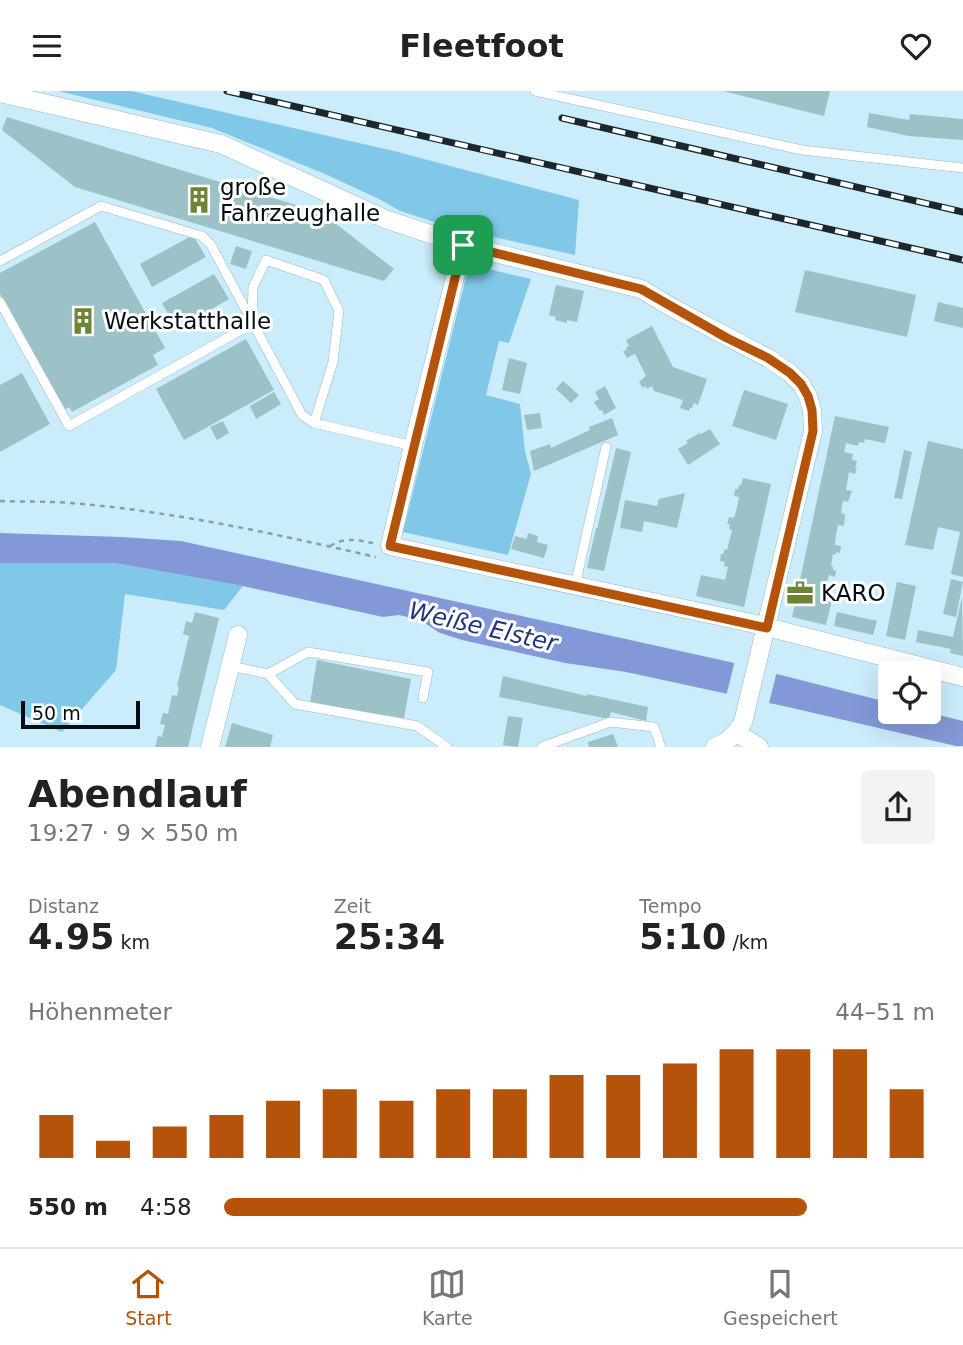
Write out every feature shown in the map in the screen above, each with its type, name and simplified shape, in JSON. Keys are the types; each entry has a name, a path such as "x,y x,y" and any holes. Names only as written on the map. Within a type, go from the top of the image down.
{"street":[{"path":"0,93 221,144 385,219 463,245 641,289 768,358 790,373 808,396 813,431 767,628 740,727 715,747"},
{"path":"463,245 390,546 767,628 963,677"},
{"path":"210,747 238,635"},
{"path":"740,727 759,747"}],"lane":[{"path":"535,91 802,150 963,168"},
{"path":"0,261 101,206 202,236 211,245 302,415 314,423 413,446"},
{"path":"253,324 253,287 266,260 324,280 340,311 332,362 314,423"},
{"path":"0,302 69,426 253,324"},
{"path":"575,586 606,447"},
{"path":"268,674 308,652 428,672 423,698"},
{"path":"230,666 268,674 295,704 417,726 447,747"},
{"path":"542,747 610,722 654,727 661,747"}],"path":[{"path":"0,501 69,503 198,519 281,535"},
{"path":"330,546 340,540 356,540 390,546"}],"shaded area":[{"path":"58,91 131,91 394,151 579,200 575,255 453,228 400,211 325,174 212,128"},
{"path":"475,266 531,279 509,343 499,341 486,395 520,404 525,451 531,474 508,555 403,532 467,273"},
{"path":"0,563 115,563 243,586 224,610 125,594 116,670 62,732 0,705"}],"water":[{"name":"Weiße Elster","path":"0,533 181,541 730,662 878,700 878,724 941,724 941,716 963,721 963,746 626,672 565,663 462,640 440,633 420,620 399,615 383,617 243,586 115,563 0,563"}],"pier":[{"path":"735,660 777,671 768,707 726,697"}],"building":[{"path":"723,91 830,91 824,116"},
{"path":"869,113 909,120 910,114 963,119 963,140 909,136 867,127"},
{"name":"große Fahrzeughalle","path":"7,117 322,213 394,269 384,281 75,187 2,130"},
{"name":"Werkstatthalle","path":"95,222 165,348 153,355 158,365 72,412 69,407 64,410 0,294 0,273"},
{"path":"193,235 206,257 152,287 140,264"},
{"path":"236,246 252,251 246,269 230,264"},
{"path":"805,270 916,295 907,337 795,312"},
{"path":"214,274 229,299 177,329 162,303"},
{"path":"556,285 584,291 577,322 555,320 556,317 549,315"},
{"path":"938,302 963,308 963,328 934,321"},
{"path":"652,326 673,367 707,379 698,405 694,403 689,411 680,408 683,400 654,391 652,386 643,388 639,382 646,376 635,354 627,358 623,351 629,346 626,340"},
{"path":"246,339 274,390 184,440 156,389"},
{"path":"509,358 527,363 520,394 502,390"},
{"path":"22,373 50,424 0,452 0,385"},
{"path":"563,381 579,395 571,403 556,389"},
{"path":"605,386 616,408 604,415 594,402 599,399 595,392"},
{"path":"744,390 788,404 776,440 732,426"},
{"path":"274,392 281,404 256,419 250,406"},
{"path":"540,413 542,428 527,430 524,415"},
{"path":"835,416 889,427 885,443 865,439 864,443 859,442 858,446 846,443 844,452 853,454 852,460 857,461 857,468 855,474 849,472 846,490 852,491 848,502 843,501 841,513 845,514 844,526 838,525 836,534 835,545 841,546 840,553 833,554 831,566 836,571 835,577 829,575 821,598 832,600 826,625 792,617"},
{"path":"612,418 618,435 534,471 530,451 550,444 551,448"},
{"path":"223,421 229,433 217,440 210,427"},
{"path":"710,429 720,444 688,465 678,449 688,443 686,441"},
{"path":"928,441 963,449 963,577 951,574 960,532 938,527 933,550 905,545"},
{"path":"616,448 631,452 604,571 587,568"},
{"path":"904,450 912,452 902,499 894,498"},
{"path":"743,478 771,484 744,607 696,596 701,575 725,580 728,567 724,566 725,562 720,561 721,554 727,550 732,530 729,529 730,524 727,524 729,517 734,518 739,497 734,496 735,489 741,485"},
{"path":"685,493 677,528 644,521 642,532 620,528 625,500 657,506 659,499"},
{"path":"528,533 538,536 537,542 548,545 544,558 511,549 515,536 527,539"},
{"path":"951,579 963,582 956,617 943,614"},
{"path":"897,582 916,586 905,640 886,636"},
{"path":"962,597 963,656 950,653 951,649 916,642 918,630 953,637"},
{"path":"195,612 219,618 188,747 155,747 158,736 162,737 165,725 160,724 163,713 168,714 172,695 177,696 189,636 183,634 186,621 192,623"},
{"path":"837,612 877,621 873,635 834,626"},
{"path":"317,660 411,679 404,718 310,703"},
{"path":"503,676 648,707 646,721 611,712 609,719 499,697"},
{"path":"508,716 523,718 518,747 503,745"},
{"path":"232,723 273,735 270,747 225,747"},
{"path":"613,734 618,747 589,747 588,742"}],"railway":[{"path":"227,91 963,260"},
{"path":"562,118 963,212"}],"place":[{"name":"große Fahrzeughalle","path":"199,200"},
{"name":"Werkstatthalle","path":"83,321"},
{"name":"KARO","path":"800,593"}],"route":[{"path":"463,245 641,289 768,358 801,384 812,410 813,431 767,628 390,546 463,245"}]}
